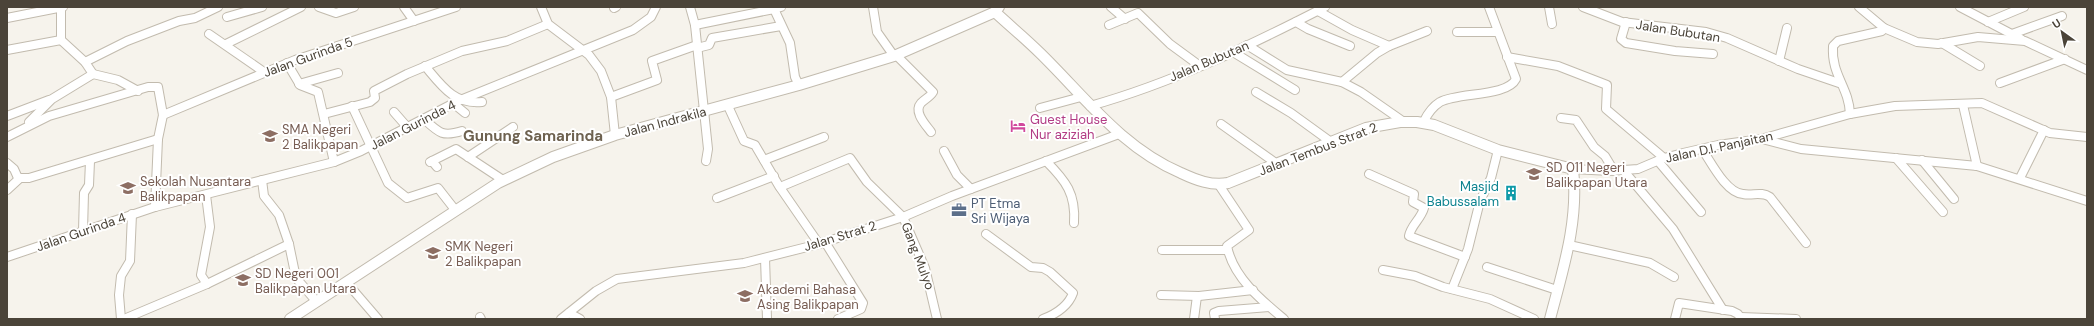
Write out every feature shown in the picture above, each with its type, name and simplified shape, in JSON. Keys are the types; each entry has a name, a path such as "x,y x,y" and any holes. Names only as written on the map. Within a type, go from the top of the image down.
{"street":[{"path":"7,18 44,9 62,7 61,40 85,62 93,74 118,80 138,91"},
{"path":"85,62 128,41 179,21 195,18 218,7"},
{"path":"227,18 262,7"},
{"path":"226,44 300,7"},
{"path":"319,7 336,12 354,7"},
{"path":"404,7 414,21"},
{"name":"Jalan Gurinda 5","path":"164,115 287,63 456,7"},
{"path":"541,7 548,24 591,57 601,71 611,97 615,135"},
{"name":"Jalan Gurinda 4","path":"7,257 83,230 155,207 334,162 372,146 425,120 456,102 633,30 651,17 656,7"},
{"path":"690,7 695,25 708,149 706,160"},
{"path":"873,7 877,32 895,55 933,92 930,97 921,103 919,107 920,115 931,132"},
{"path":"1111,7 1125,19"},
{"path":"1306,7 1318,11 1352,30 1388,46"},
{"path":"1424,121 1428,113 1453,97 1470,93 1496,91 1514,83 1516,79 1489,7"},
{"path":"1549,7 1552,24"},
{"name":"Jalan Bubutan","path":"1583,7 1626,22 1654,28 1706,32 1727,38 1779,61 1839,84"},
{"path":"1859,7 1884,28 1916,42 1942,43 1965,38 2025,41"},
{"path":"1960,7 2025,41 2087,70"},
{"path":"1988,22 2024,7"},
{"path":"695,25 776,8 781,26 790,43 795,77 799,85"},
{"path":"997,10 1119,134 1158,163 1183,175 1219,185 1249,230 1226,246 1228,253 1253,290 1269,307 1284,319"},
{"name":"Jalan Indrakila","path":"290,319 348,283 503,180 553,157 615,135 728,106 895,55 997,10"},
{"name":"Jalan Bubutan","path":"1090,106 1118,98 1200,66 1233,52 1318,11"},
{"path":"1109,25 1138,14 1170,44 1200,66"},
{"path":"2012,34 2062,16"},
{"path":"1296,22 1308,29 1350,46"},
{"path":"1626,22 1621,39 1626,43 1675,51 1713,54"},
{"path":"324,114 370,102 375,98 374,91 425,66 462,51 507,41 548,24"},
{"path":"611,97 657,80 652,61 697,46 709,45 712,38 781,26"},
{"path":"1779,61 1787,28"},
{"path":"1850,114 1849,99 1839,84 1831,62 1834,43 1852,37 1882,31 1884,28"},
{"path":"1342,82 1376,52 1426,31"},
{"path":"1457,32 1498,32"},
{"path":"208,34 226,44 264,72"},
{"path":"7,50 61,40"},
{"path":"1942,43 1980,66"},
{"path":"1247,45 1287,70 1342,82 1361,92 1404,122"},
{"path":"1233,52 1295,90"},
{"path":"1507,57 1558,66 1607,85 1606,108 1608,112 1661,160 1701,212"},
{"path":"2000,83 2065,59"},
{"path":"287,63 299,84 318,92 334,162"},
{"path":"425,66 465,113"},
{"path":"299,84 338,73"},
{"path":"7,116 52,99 93,74"},
{"path":"7,137 49,116 152,86 158,87 164,115 158,139 155,207"},
{"path":"1256,92 1291,113 1330,142"},
{"path":"1040,108 1082,97"},
{"path":"21,130 52,99"},
{"path":"456,102 468,104 482,102"},
{"name":"Jalan D.I. Panjaitan","path":"1573,169 1624,171 1643,167 1661,160 1702,149 1761,139 1850,114 1895,106 1963,105 1971,102 1989,105 2056,134 2087,137"},
{"path":"1963,105 1977,166"},
{"path":"352,106 372,146 388,184 393,189 401,191 407,198 438,188 456,211"},
{"path":"728,106 744,141 756,145 780,187 822,243 863,303 861,310 838,319"},
{"path":"394,112 408,128"},
{"path":"1562,118 1576,120 1594,147 1605,156 1614,171"},
{"path":"425,120 441,135 447,136 462,131"},
{"name":"Jalan Tembus Strat 2","path":"1219,185 1228,184 1366,128 1404,122 1424,121 1498,150 1573,169"},
{"path":"1221,124 1277,164"},
{"path":"468,157 513,127"},
{"path":"2020,178 2044,130"},
{"name":"Jalan Strat 2","path":"562,319 596,291 617,279 765,258 822,243 903,217 971,189 1119,134"},
{"path":"764,160 824,137"},
{"path":"7,190 20,178 43,175 158,139"},
{"path":"1761,139 1801,149 1977,166 2020,178 2087,201"},
{"path":"437,167 431,161 454,149 503,180"},
{"path":"1702,149 1720,176 1736,193 1743,195 1765,193 1770,196 1806,243"},
{"path":"1452,289 1465,257 1480,202 1491,178 1498,150"},
{"path":"944,151 957,175 971,189"},
{"path":"780,187 850,158 868,182 903,217"},
{"path":"1896,158 1943,212"},
{"path":"1922,160 1954,199"},
{"path":"83,230 84,193 89,185 90,161"},
{"path":"1046,161 1063,178 1070,188 1075,205 1074,223"},
{"path":"8,165 20,178"},
{"path":"1550,319 1569,245 1574,218 1575,180 1573,169"},
{"path":"1624,171 1673,228 1723,310"},
{"path":"1369,174 1414,194 1413,202 1424,208 1424,212 1414,224 1409,236 1465,257"},
{"path":"717,198 774,176"},
{"path":"262,180 264,196 279,215 290,244 296,278 317,302"},
{"path":"206,195 210,227 201,275 207,284"},
{"path":"132,214 130,261 121,276 120,283 119,295 122,319 207,284 290,244"},
{"name":"Gang Mulyo","path":"903,217 925,268 932,292 937,319"},
{"path":"986,234 1031,268 1043,268 1050,272 1072,292 1073,295 1065,308 1045,319"},
{"path":"1569,245 1650,264 1674,277"},
{"path":"1162,250 1228,253"},
{"path":"765,258 767,319"},
{"path":"1487,267 1557,290"},
{"path":"1383,270 1415,276 1452,289 1490,299 1534,319"},
{"path":"348,283 378,319"},
{"path":"1161,295 1197,296 1253,290"},
{"path":"1194,319 1197,296"},
{"path":"1675,319 1679,303 1732,311 1741,318 1796,319"},
{"path":"1215,319 1214,313 1219,311 1269,307"},
{"path":"569,312 580,319"}],"place":[{"name":"Guest House Nur aziziah","path":"1018,126"},
{"name":"SMA Negeri 2 Balikpapan","path":"270,136"},
{"name":"SD 011 Negeri Balikpapan Utara","path":"1534,174"},
{"name":"Sekolah Nusantara Balikpapan","path":"128,188"},
{"name":"Masjid Babussalam","path":"1511,193"},
{"name":"PT Etma Sri Wijaya","path":"959,210"},
{"name":"SMK Negeri 2 Balikpapan","path":"433,253"},
{"name":"SD Negeri 001 Balikpapan Utara","path":"243,280"},
{"name":"Akademi Bahasa Asing Balikpapan","path":"745,296"}],"district":[{"name":"Gunung Samarinda","path":"533,136"}]}
